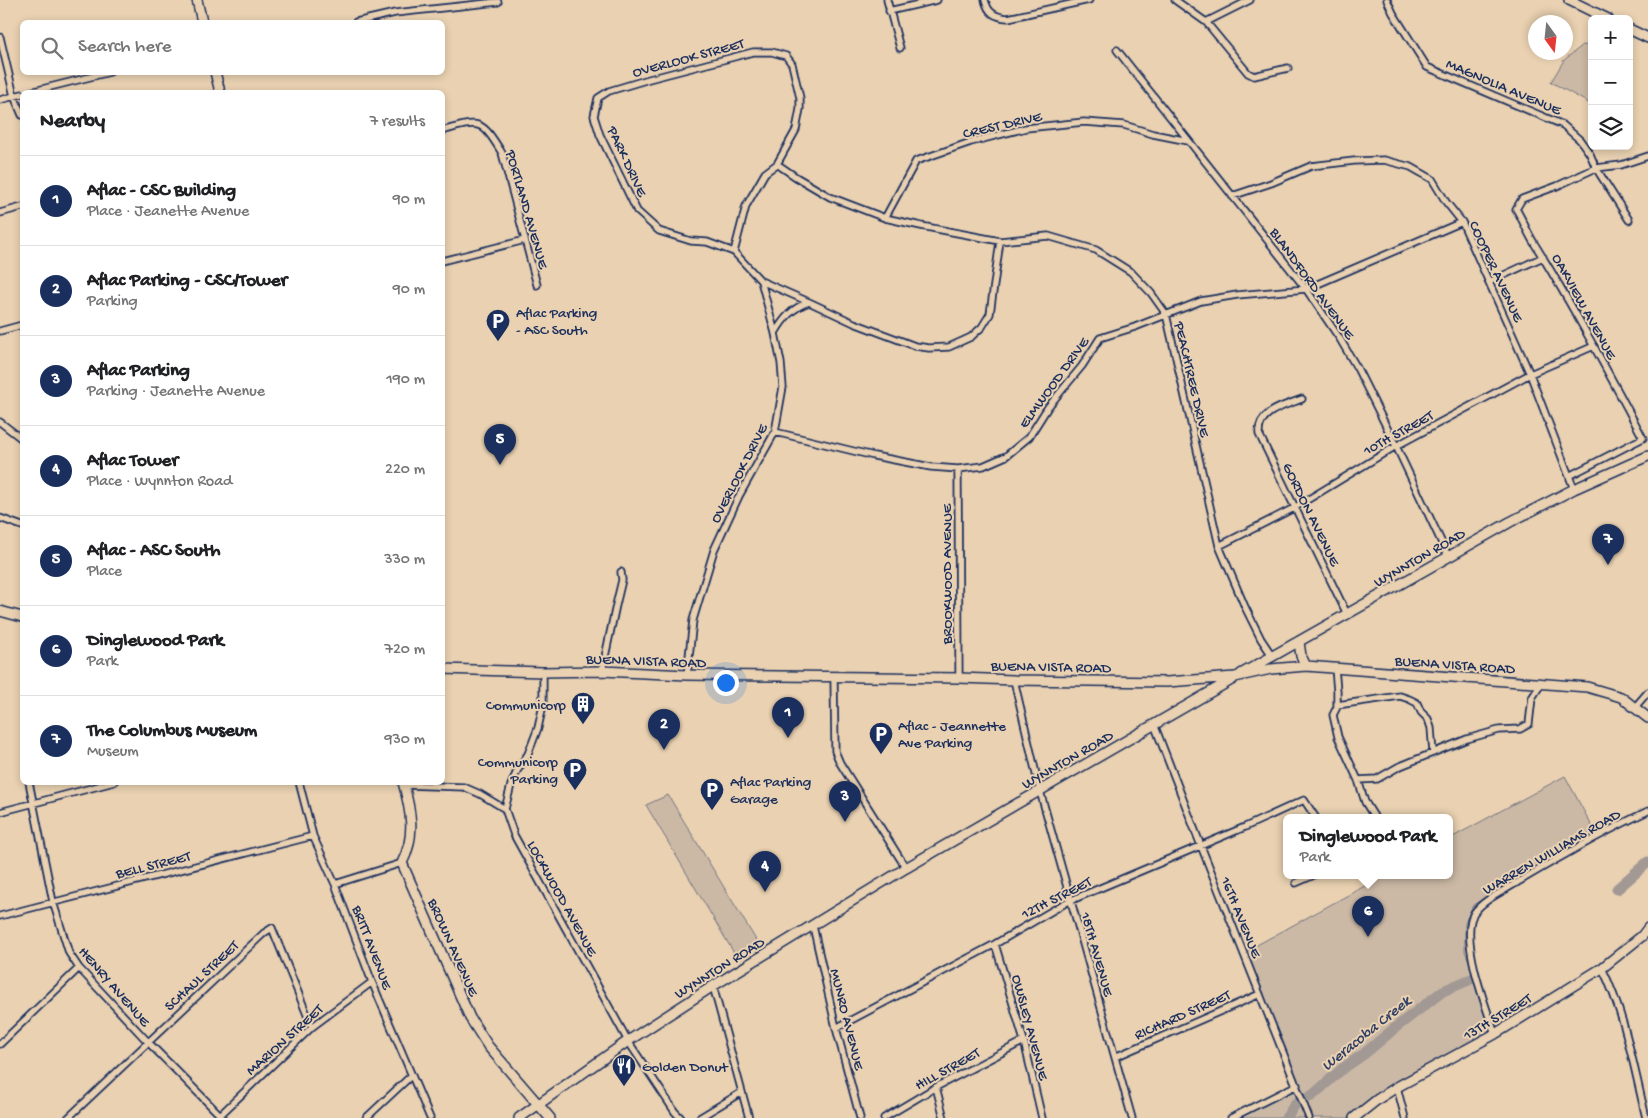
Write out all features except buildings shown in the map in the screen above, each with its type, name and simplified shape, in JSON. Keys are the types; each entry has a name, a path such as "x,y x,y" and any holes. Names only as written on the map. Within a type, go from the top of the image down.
{"main road":[{"path":"197,0 202,20"},
{"path":"1569,0 1600,15"},
{"path":"1633,31 1648,38"},
{"path":"217,75 220,90"},
{"name":"WYNNTON ROAD","path":"519,1118 628,1041 713,986 906,868 1448,556 1574,489 1648,456"},
{"path":"0,611 20,616"},
{"path":"1299,642 1301,656 1306,666"},
{"name":"BUENA VISTA ROAD","path":"445,669 543,672 602,671 834,678 959,678 1167,682 1235,677 1271,669 1306,666 1587,687 1621,698 1648,718"},
{"path":"402,863 408,850 410,831 410,807 403,785"},
{"name":"BROWN AVENUE","path":"402,863 470,1018 488,1046 550,1118"},
{"name":"13TH STREET","path":"1354,1118 1397,1087 1495,1034 1602,968 1642,936 1648,928"}],"street":[{"path":"887,0 900,48"},
{"path":"889,11 937,0"},
{"path":"985,0 990,13 998,18 1008,18 1089,0"},
{"path":"1175,0 1206,22 1248,73 1254,76 1288,68"},
{"path":"1206,22 1250,0"},
{"name":"MAGNOLIA AVENUE","path":"1387,0 1393,13 1427,67 1563,125 1580,140 1629,220"},
{"path":"365,20 395,13 498,2"},
{"path":"0,37 14,96 20,110"},
{"name":"BLANDFORD AVENUE","path":"1118,50 1306,289 1340,339 1357,368 1396,446 1448,556"},
{"name":"OVERLOOK STREET","path":"620,88 753,52 772,52 786,56 792,64 800,98 800,109 796,130 777,164"},
{"path":"38,90 98,75"},
{"name":"PARK DRIVE","path":"620,88 609,91 598,98 594,116 600,135 638,211 660,231 691,241 707,242 734,252 760,281 854,323 915,346 929,348 949,347 971,338 982,327 990,314 1000,241"},
{"path":"0,100 20,94"},
{"name":"CREST DRIVE","path":"885,218 916,161 971,142 1026,128 1084,122 1124,125 1153,134 1188,141"},
{"name":"PORTLAND AVENUE","path":"445,130 471,123 482,126 502,153 537,284"},
{"path":"1596,168 1621,165 1648,156"},
{"name":"COOPER AVENUE","path":"1232,196 1271,183 1311,166 1354,160 1384,160 1412,167 1432,179 1446,202 1462,222 1530,374 1574,489"},
{"path":"734,252 746,206 765,173 777,164"},
{"name":"PEACHTREE DRIVE","path":"777,164 830,197 885,218 1000,241 1048,236 1096,250 1131,272 1151,293 1166,314 1219,546 1245,607 1261,639 1273,657"},
{"name":"OAKVIEW AVENUE","path":"1569,476 1643,438 1577,315 1532,241 1516,209 1522,199 1557,186 1596,168"},
{"path":"0,213 20,208"},
{"name":"ELMWOOD DRIVE","path":"775,432 874,456 931,467 958,469 984,466 1006,456 1029,437 1048,407 1082,366 1100,338 1201,301 1237,295 1306,289 1462,222"},
{"path":"445,260 525,240"},
{"path":"1488,282 1543,257"},
{"name":"OVERLOOK DRIVE","path":"687,675 693,620 714,550 738,496 775,432 783,387 776,333 760,281"},
{"path":"776,333 782,320 792,310 809,302"},
{"path":"0,331 20,326"},
{"name":"10TH STREET","path":"1219,546 1294,508 1396,446 1530,374 1594,346"},
{"name":"GORDON AVENUE","path":"1302,399 1267,414 1260,424 1259,434 1347,614"},
{"path":"0,422 20,437"},
{"name":"BROOKWOOD AVENUE","path":"958,469 959,678"},
{"path":"0,518 20,525"},
{"path":"602,671 622,580 622,572"},
{"path":"1335,668 1337,705 1334,715 1338,737 1358,780 1365,802 1373,814"},
{"path":"423,785 464,787 505,809 511,785 528,754 538,728 543,705 543,672"},
{"path":"834,678 835,751 840,763 906,868"},
{"name":"18TH AVENUE","path":"1014,680 1040,791 1132,1118"},
{"path":"1358,780 1376,779 1398,767 1467,739 1499,730 1520,729 1529,724 1532,698 1541,684"},
{"path":"1635,707 1648,692"},
{"path":"1337,705 1400,696 1409,699 1417,704 1421,712 1428,719 1431,728 1433,753"},
{"name":"16TH AVENUE","path":"1154,724 1309,1118"},
{"name":"HENRY AVENUE","path":"29,785 53,902 69,953 79,968 220,1117"},
{"path":"0,812 103,785"},
{"name":"BRITT AVENUE","path":"300,785 312,836 335,884 372,982 430,1118"},
{"name":"12TH STREET","path":"836,1028 1070,902 1304,800 1313,814"},
{"name":"LOCKWOOD AVENUE","path":"505,809 514,835 628,1041 675,1112 682,1118"},
{"name":"WARREN WILLIAMS ROAD","path":"1495,1034 1479,984 1471,950 1470,928 1475,912 1489,900 1560,857 1611,828 1648,811"},
{"name":"BELL STREET","path":"0,916 312,836"},
{"path":"335,884 402,863"},
{"path":"1296,883 1305,879"},
{"name":"MUNRO AVENUE","path":"813,926 836,1028 860,1118"},
{"name":"SCHAUL STREET","path":"68,1118 272,928 312,1027"},
{"name":"OWSLEY AVENUE","path":"995,944 1024,1040 1042,1118"},
{"path":"0,1044 79,968"},
{"path":"1602,968 1613,990 1646,1118"},
{"name":"MARION STREET","path":"220,1117 312,1027 372,982"},
{"path":"713,986 749,1118"},
{"name":"RICHARD STREET","path":"1116,1057 1260,994"},
{"name":"HILL STREET","path":"884,1118 936,1087 1024,1040"},
{"path":"366,1118 412,1075"},
{"path":"1231,1118 1296,1085"},
{"path":"936,1087 944,1118"},
{"path":"1397,1087 1405,1118"},
{"path":"699,1118 742,1092"}],"shaded area":[{"path":"1583,45 1588,46 1588,103 1551,82 1564,60 1573,60 1573,53"},
{"path":"1565,776 1594,830 1473,905 1465,923 1465,951 1485,1001 1489,1033 1400,1079 1350,1118 1312,1118 1246,951 1378,879 1453,879 1453,837"},
{"path":"668,795 759,945 734,953 646,805"},
{"path":"1295,1090 1306,1118 1239,1118"}],"waterway":[{"name":"Weracoba Creek","path":"1617,889 1648,862"},
{"name":"Weracoba Creek","path":"1286,1118 1296,1103 1313,1095 1342,1069 1364,1054 1443,991 1471,979"}],"place":[{"name":"Aflac Parking - ASC South","path":"498,342"},
{"name":"Aflac - ASC South","path":"500,465"},
{"name":"The Columbus Museum","path":"1608,565"},
{"name":"Communicorp","path":"583,725"},
{"name":"Aflac - CSC Building","path":"788,738"},
{"name":"Aflac Parking - CSC/Tower","path":"664,750"},
{"name":"Aflac - Jeannette Ave Parking","path":"881,755"},
{"name":"Communicorp Parking","path":"575,791"},
{"name":"Aflac Parking Garage","path":"712,811"},
{"name":"Aflac Parking","path":"845,822"},
{"name":"Aflac Tower","path":"765,892"},
{"name":"Dinglewood Park","path":"1368,937"},
{"name":"Golden Donut","path":"624,1087"}]}
